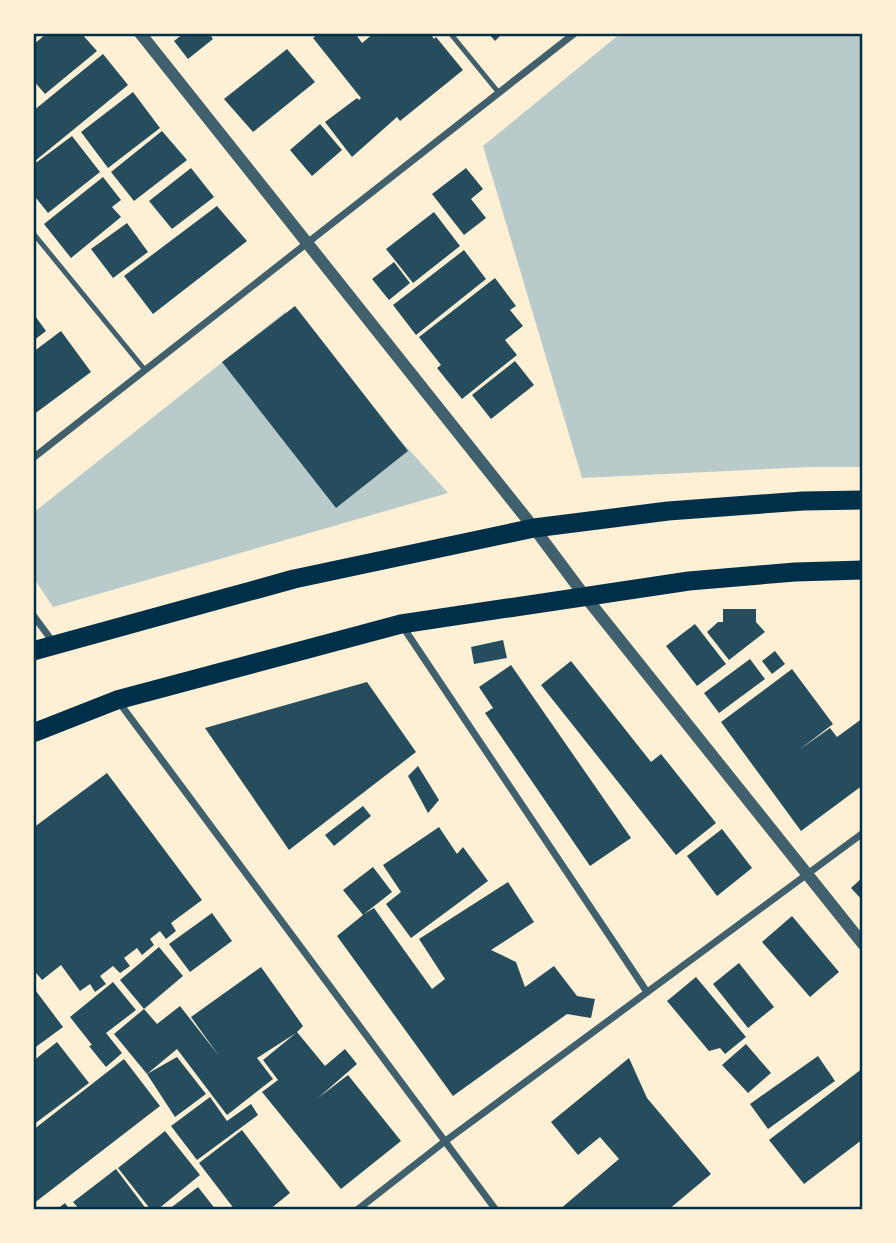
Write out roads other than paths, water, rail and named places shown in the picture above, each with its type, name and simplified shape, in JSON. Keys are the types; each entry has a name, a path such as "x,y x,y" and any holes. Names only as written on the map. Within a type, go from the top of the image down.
{"highway":[{"path":"33,652 294,579 534,528 668,511 803,501 863,500"},
{"path":"33,733 117,701 401,624 583,595 702,580 795,572 863,570"}],"street":[{"path":"140,33 534,528 583,595 863,944"},
{"path":"33,458 575,33"},
{"path":"33,615 56,646"},
{"path":"401,624 647,992"},
{"path":"117,701 496,1210"},
{"path":"357,1210 444,1142 863,832"}],"lane":[{"path":"450,33 499,93"},
{"path":"33,233 145,370"}]}
